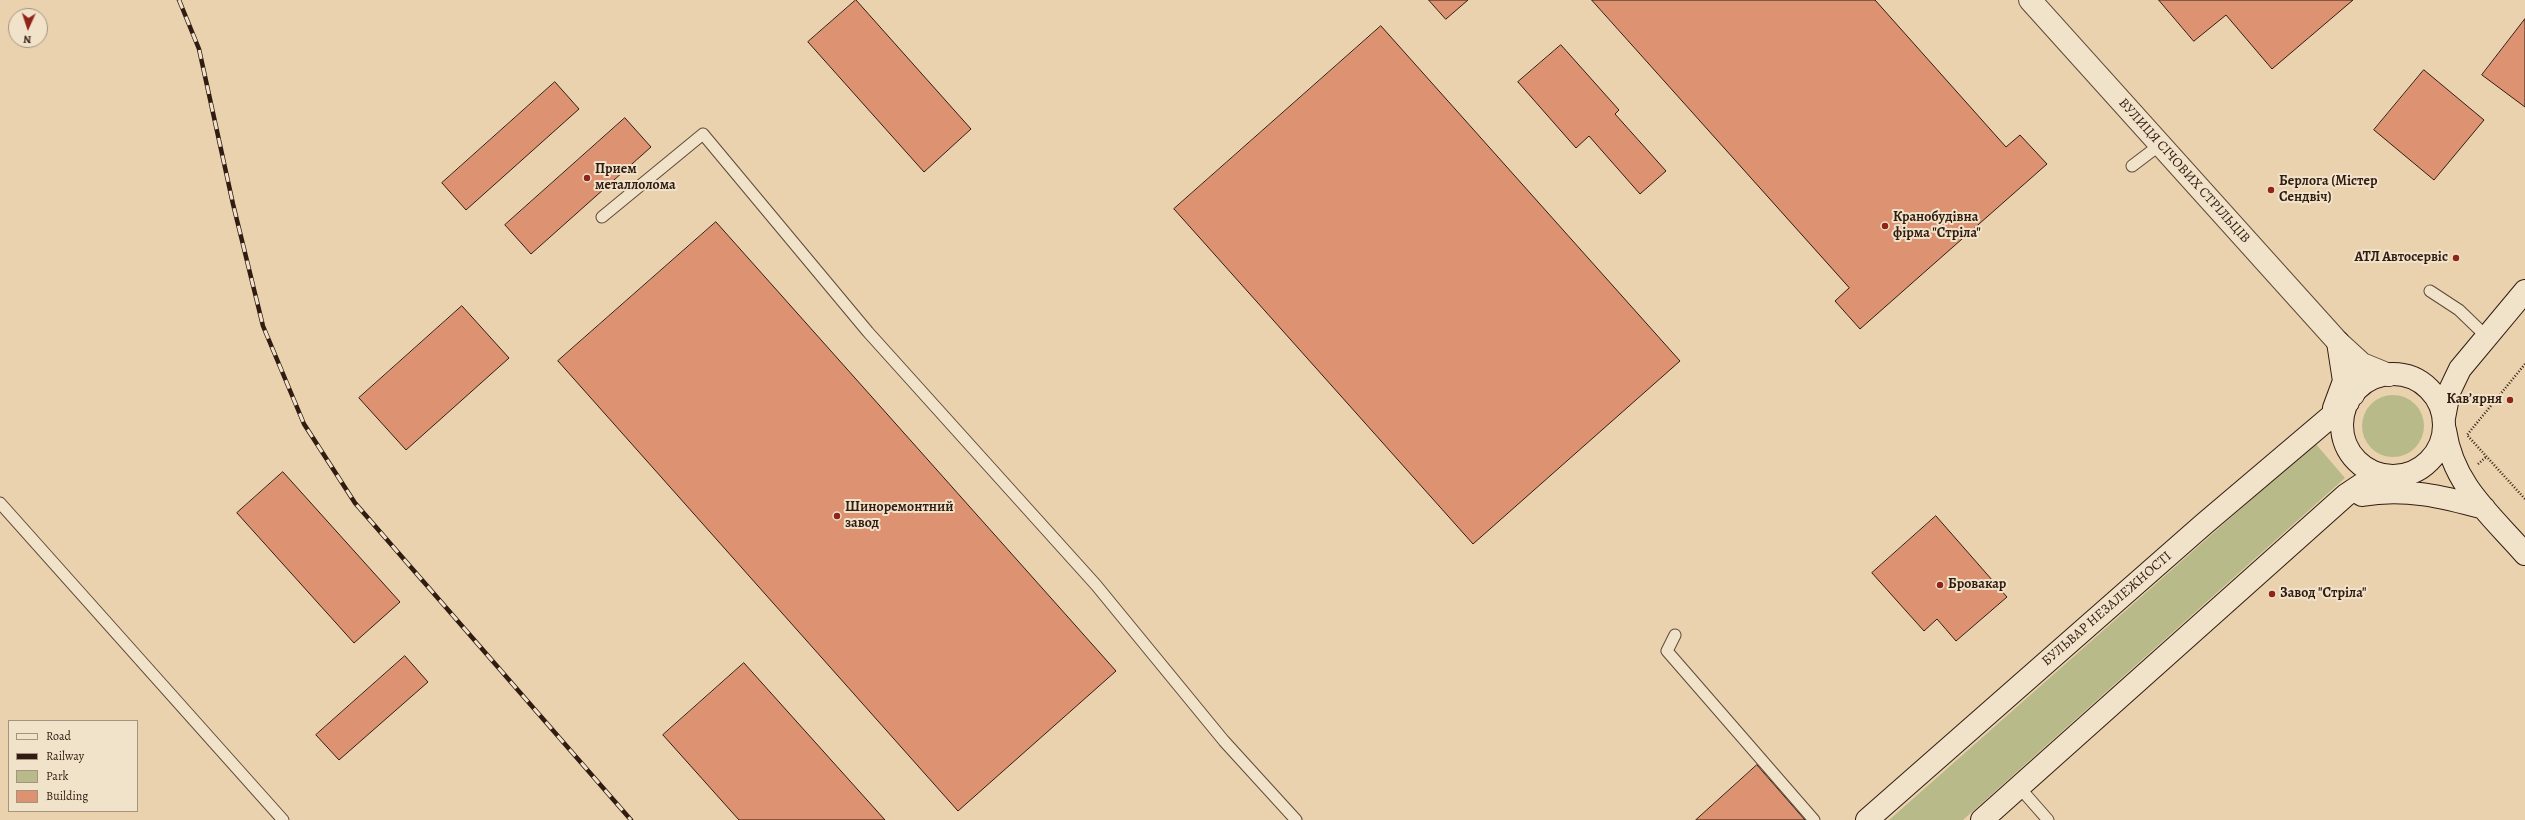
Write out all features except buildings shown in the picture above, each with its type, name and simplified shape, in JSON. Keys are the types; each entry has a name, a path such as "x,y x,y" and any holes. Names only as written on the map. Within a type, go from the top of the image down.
{"street":[{"name":"ВУЛИЦЯ СІЧОВИХ СТРІЛЬЦІВ","path":"2030,0 2338,342 2362,364 2398,376"},
{"path":"1982,820 2339,501 2367,481 2414,472 2431,460 2442,442 2449,392 2465,361 2525,291"},
{"name":"ВУЛИЦЯ СІЧОВИХ СТРІЛЬЦІВ","path":"2338,342 2352,366 2354,380 2351,398"},
{"path":"2326,419 2339,399 2344,381 2338,342"},
{"path":"2465,361 2438,375 2398,376 2369,381 2351,398 2342,426 2349,450 2366,468 2394,476 2433,481 2484,508"},
{"path":"2398,376 2422,383 2431,391 2438,402 2444,422 2448,450 2455,470 2484,508 2525,554"},
{"name":"БУЛЬВАР НЕЗАЛЕЖНОСТІ","path":"1867,820 2204,524 2351,398"},
{"path":"2339,501 2373,493 2401,492 2433,495 2484,508"}],"lane":[{"path":"602,217 703,134 868,332 1096,585 1224,741 1296,820"},
{"path":"2132,166 2161,144"},
{"path":"2430,291 2459,310 2487,337"},
{"path":"0,503 283,820"},
{"path":"1675,635 1667,651 1814,820"},
{"path":"2019,787 2048,820"}],"path":[{"path":"2525,364 2467,435 2525,499"}],"green space":[{"path":"2387,395 2399,395 2415,404 2422,414 2424,426 2422,438 2415,448 2399,457 2387,457 2376,452 2367,443 2362,432 2362,420 2367,409 2376,400"},
{"path":"2315,443 2345,478 1963,820 1889,820"}],"railway":[{"path":"179,0 199,49 233,204 263,326 304,424 355,503 631,820"}],"place":[{"name":"Прием металлолома","path":"587,178"},
{"name":"Берлога (Містер Сендвіч)","path":"2271,190"},
{"name":"Кранобудівна фірма \"Стріла\"","path":"1885,226"},
{"name":"АТЛ Автосервіс","path":"2456,258"},
{"name":"Кав’ярня","path":"2510,400"},
{"name":"Шиноремонтний завод","path":"837,516"},
{"name":"Бровакар","path":"1940,585"},
{"name":"Завод \"Стріла\"","path":"2272,594"}]}
